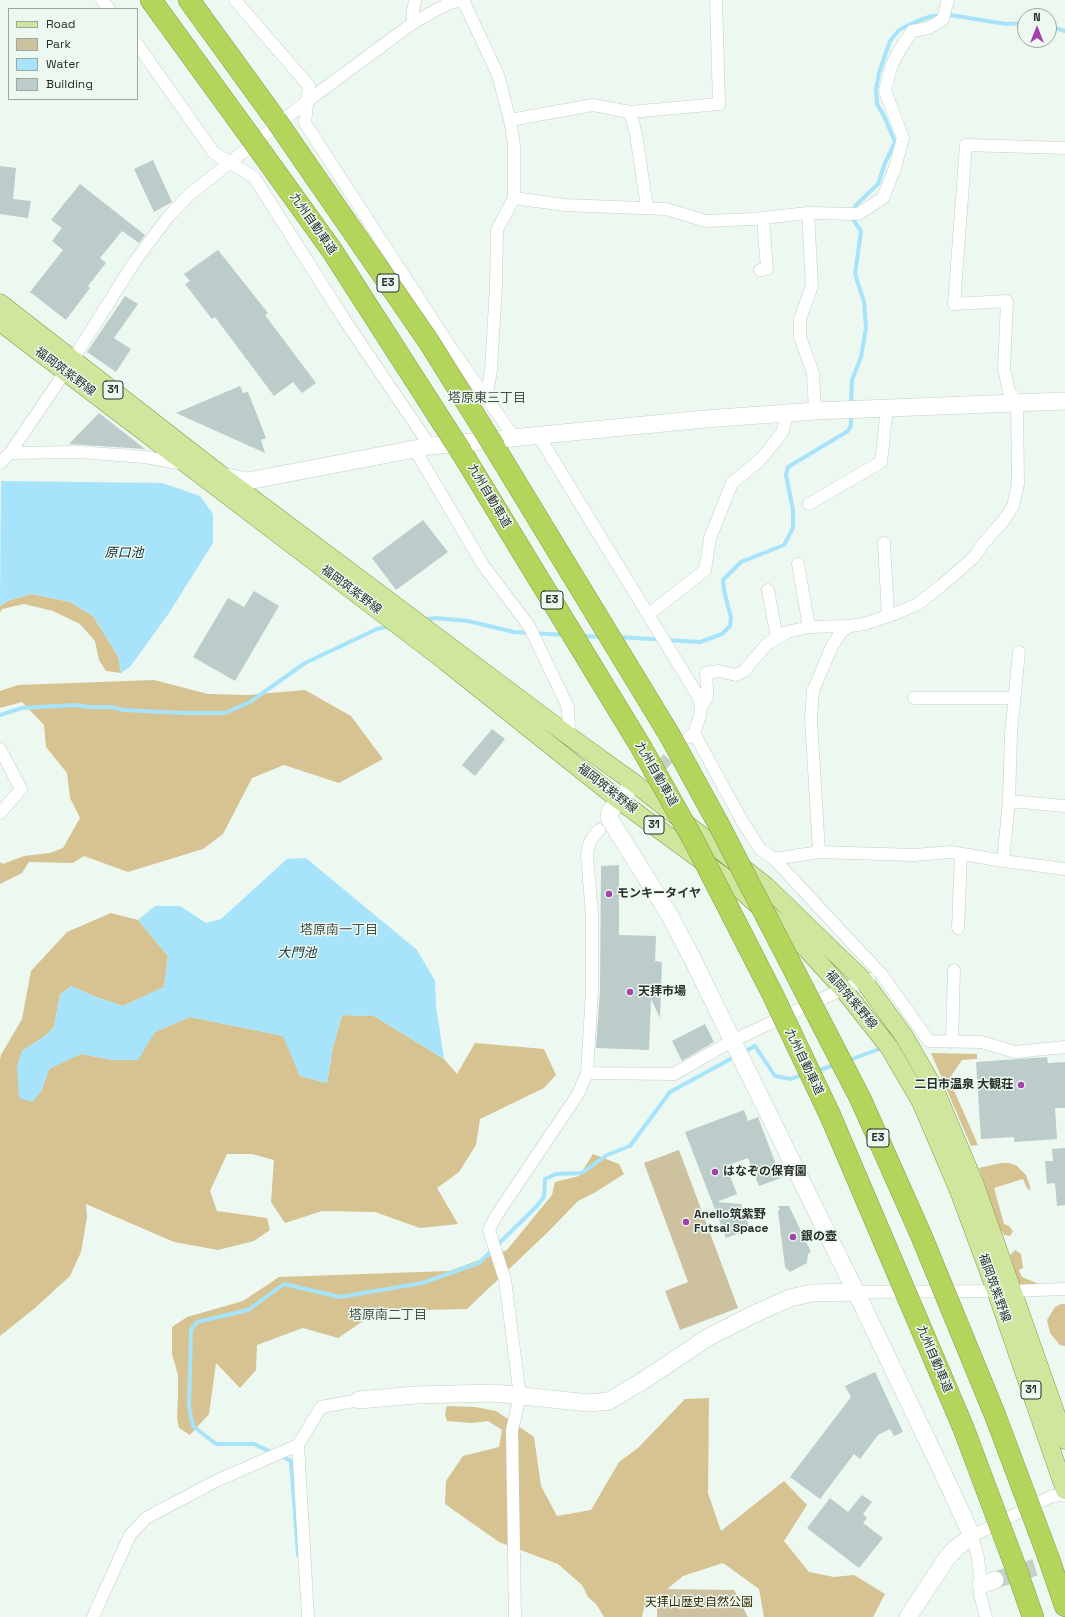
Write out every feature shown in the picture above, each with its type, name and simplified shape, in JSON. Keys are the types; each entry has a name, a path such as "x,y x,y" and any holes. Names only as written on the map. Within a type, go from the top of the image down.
{"highway":[{"name":"九州自動車道","path":"151,0 331,249 462,453 641,747 694,841 772,993 830,1115 962,1427 1033,1617"},
{"name":"E3","path":"189,0 276,120 429,342 495,448 684,735 719,825 861,1100 939,1278 995,1415 1049,1558 1065,1606"}],"main road":[{"name":"福岡筑紫野線","path":"0,303 69,365 184,464 445,661 619,800 735,885 801,943 843,989 890,1047 921,1102 1004,1291 1065,1440"},
{"name":"福岡筑紫野線","path":"0,322 69,365 225,478 634,784 766,886 864,981 904,1036 935,1090 975,1185 1004,1291 1065,1490"}],"street":[{"path":"102,0 108,8"},
{"path":"234,0 308,86 305,123 451,348 514,437"},
{"path":"413,23 412,11 415,0"},
{"path":"0,463 10,453 69,365 135,261 168,217 189,195 306,102 413,23 446,4 463,0 498,75 510,120 514,145 514,198 497,230 496,286 491,371 486,398"},
{"path":"510,120 593,105 630,112 719,104 716,0"},
{"path":"514,198 565,205 666,209 706,221 763,218 808,213 858,214 883,198 895,168 903,138 885,92 891,67 912,31 929,28 943,19 948,0"},
{"path":"138,45 214,153 254,177 344,318 422,447 483,565 529,626 568,707 568,736"},
{"path":"630,112 636,134 647,208"},
{"path":"701,707 707,697 708,687 706,673 719,671 736,675 744,671 767,644 787,632 809,627 850,626 864,624 918,604 973,558 1014,506 1018,484 1017,402 1009,392 1004,368 1007,301 954,304 966,145 1065,148"},
{"path":"808,213 812,286 800,319 800,337 814,373 815,411"},
{"path":"760,270 768,269 763,218"},
{"path":"10,453 79,452 145,457 184,464 225,478 248,481 422,447 514,437 704,419 815,411 1065,401"},
{"path":"809,504 881,462 887,408"},
{"path":"648,615 706,570 710,538 732,483 760,460 782,433 788,413"},
{"path":"538,435 698,696 701,707 700,716 684,735 760,849 774,859 882,975 929,1041 981,1042 1015,1052 1065,1047"},
{"path":"884,543 888,616"},
{"path":"798,564 809,627"},
{"path":"768,590 777,638"},
{"path":"819,852 811,718 813,691 832,646 842,631 850,626"},
{"path":"1003,861 1009,801 1010,734 1019,652"},
{"path":"914,698 1014,698"},
{"path":"0,749 22,789 0,813"},
{"path":"634,784 610,811 609,818 670,916 856,1292 942,1471 972,1536 978,1558 988,1582 980,1595 986,1617"},
{"path":"1009,801 1065,806"},
{"path":"515,1617 512,1430 520,1396 504,1280 488,1230 578,1094 587,1073 592,991 592,914 587,856 591,840 599,830"},
{"path":"774,859 819,852 914,855 951,852 1003,861 1065,869"},
{"path":"958,928 961,854"},
{"path":"952,1042 954,970"},
{"path":"587,1073 674,1074 732,1041 843,989 882,975"},
{"path":"308,1617 298,1445 321,1407 359,1400 447,1394 494,1393 589,1403 609,1401 638,1384 707,1338 790,1298 812,1293 1065,1289"},
{"path":"93,1617 130,1535 146,1518 216,1481 298,1445"},
{"path":"908,1617 947,1558 956,1548 972,1536 1052,1496 1065,1495"}],"green space":[{"name":"Anello筑紫野 Futsal Space","path":"679,1150 738,1308 680,1330 665,1291 688,1282 644,1163"},
{"name":"天拝山歴史自然公園","path":"657,1589 734,1590 748,1617 657,1617"}],"shaded area":[{"path":"32,594 70,602 93,616 118,656 121,673 106,671 99,660 95,641 80,624 53,611 24,604 2,609 0,613 0,606 10,600"},
{"path":"154,680 208,694 248,695 305,690 351,716 383,759 339,783 284,765 252,778 223,834 203,849 128,872 84,856 73,863 29,862 22,873 0,884 0,862 3,864 24,856 50,853 63,848 80,818 70,798 67,773 46,747 44,725 22,702 0,708 0,691 18,685"},
{"path":"111,913 138,920 168,956 164,987 123,1006 96,997 71,986 60,995 54,1027 45,1036 22,1051 41,1092 49,1069 64,1060 81,1054 113,1060 147,1043 155,1032 190,1017 284,1036 300,1076 327,1083 333,1047 342,1015 374,1016 444,1059 457,1074 475,1043 544,1049 556,1075 544,1088 480,1119 476,1145 459,1172 437,1188 458,1224 420,1228 375,1212 322,1211 285,1223 271,1202 274,1160 252,1154 227,1154 210,1191 217,1211 267,1218 270,1230 254,1241 218,1250 174,1242 86,1204 87,1217 81,1252 70,1276 35,1308 0,1336 1,1055 22,1019 31,971 67,932"},
{"path":"931,1053 977,1054 977,1059 962,1060 949,1079 978,1145 971,1146"},
{"path":"593,1154 619,1164 624,1174 578,1201 549,1231 467,1309 378,1311 338,1338 303,1328 257,1345 256,1370 240,1388 216,1363 209,1414 190,1435 179,1428 177,1418 178,1375 172,1354 172,1327 187,1317 243,1301 279,1277 449,1271 507,1250 552,1195 555,1182 579,1176"},
{"path":"1001,1163 1009,1163 1017,1166 1026,1175 1030,1187 1030,1191 1023,1179 994,1188 1004,1224 1009,1226 1013,1231 1010,1236 1004,1235 1000,1229 979,1168"},
{"path":"1015,1250 1021,1254 1023,1268 1019,1270 1022,1277 1039,1284 1019,1285 1010,1255"},
{"path":"1065,1304 1065,1346 1060,1345 1050,1333 1047,1320 1055,1307"},
{"path":"709,1398 708,1493 721,1531 784,1481 807,1505 784,1541 809,1572 834,1577 854,1575 885,1594 873,1617 764,1617 759,1589 723,1563 683,1576 644,1608 642,1617 604,1617 596,1604 588,1597 582,1585 558,1564 499,1542 445,1504 446,1481 463,1456 499,1447 502,1430 488,1421 472,1423 447,1421 445,1414 447,1406 475,1407 496,1411 534,1437 541,1486 557,1516 591,1510 619,1462 638,1448 685,1399"}],"water":[{"name":"原口池","path":"1,481 162,483 200,496 213,514 213,543 169,613 130,667 121,673 118,656 93,616 70,602 32,594 10,600 0,606"},
{"name":"大門池","path":"306,858 417,950 435,981 436,1006 444,1059 374,1016 342,1015 333,1047 327,1083 300,1076 283,1036 190,1017 155,1032 138,1060 113,1060 81,1054 49,1069 41,1092 32,1102 19,1098 17,1066 22,1051 45,1036 54,1027 60,995 71,986 96,997 123,1006 164,987 168,956 138,920 155,906 180,906 206,923 221,919 287,859"}],"building":[{"path":"153,160 172,202 154,212 134,169"},
{"path":"0,166 16,168 13,199 31,201 28,218 0,214"},
{"path":"80,184 145,235 139,243 122,231 100,258 106,263 88,286 90,288 66,320 30,292 63,250 52,241 62,228 51,220"},
{"path":"218,250 268,313 265,315 316,383 302,393 293,382 274,396 215,317 212,319 185,284 190,281 184,274"},
{"path":"125,296 138,304 114,338 131,349 116,372 87,352"},
{"path":"240,386 243,393 248,392 266,438 261,440 265,453 176,413"},
{"path":"99,413 145,449 69,444"},
{"path":"423,520 448,552 396,590 372,558"},
{"path":"254,591 279,606 235,681 193,657 228,598 244,607"},
{"path":"492,729 505,739 475,776 462,765"},
{"name":"天拝市場","path":"619,865 619,935 656,936 655,961 662,962 660,1018 651,999 649,1050 596,1048 600,991 601,866"},
{"path":"705,1024 714,1042 682,1061 672,1041"},
{"name":"二日市温泉 大観荘","path":"1047,1057 1048,1063 1065,1062 1065,1108 1055,1108 1057,1139 1014,1142 1014,1137 981,1139 976,1062"},
{"name":"はなぞの保育園","path":"744,1110 748,1121 758,1117 781,1178 759,1186 748,1158 726,1166 737,1194 717,1202 741,1204 750,1229 726,1238 685,1132"},
{"path":"1065,1148 1065,1205 1057,1206 1055,1183 1047,1184 1045,1161 1053,1161 1052,1149"},
{"name":"銀の壺","path":"778,1206 789,1206 811,1252 808,1254 807,1263 790,1272 785,1267 778,1211 780,1210"},
{"path":"875,1372 903,1432 894,1436 890,1429 878,1435 860,1459 854,1454 820,1499 790,1477 851,1397 845,1386"},
{"path":"862,1495 872,1502 863,1514 867,1518 863,1523 883,1538 859,1568 807,1528 830,1498 848,1512"}],"waterway":[{"path":"851,405 852,380 861,357 866,328 864,302 855,274 861,231 854,221 855,206 878,184 885,163 895,142 877,104 876,90 879,73 890,41 899,30 932,16 950,15 1006,24 1017,23"},
{"path":"1057,28 1065,31"},
{"path":"618,637 700,642 722,634 730,626 731,618 723,580 741,562 784,545 793,528 793,510 786,475 788,467 848,431 851,425 851,414"},
{"path":"423,620 435,618 468,621 514,632 565,635"},
{"path":"0,715 22,708 74,705 111,707 124,710 184,713 225,713 250,702 305,663 377,629 391,626"},
{"path":"582,636 603,637"},
{"path":"742,1053 755,1046 775,1076 791,1079 804,1074"},
{"path":"847,1061 879,1049"},
{"path":"273,1453 254,1444 216,1444 193,1426 189,1407 191,1330 197,1322 248,1310 284,1284 340,1297 422,1283 479,1263 535,1208 544,1197 545,1179 556,1174 582,1173 607,1155 630,1146 670,1092 736,1056"},
{"path":"817,1071 837,1064"},
{"path":"279,1455 291,1461 298,1555"}],"tunnel":[{"path":"635,793 680,746"},
{"path":"995,1580 1065,1558"}],"place":[{"name":"モンキータイヤ","path":"609,894"},
{"name":"天拝市場","path":"630,992"},
{"name":"二日市温泉 大観荘","path":"1021,1085"},
{"name":"はなぞの保育園","path":"715,1172"},
{"name":"Anello筑紫野 Futsal Space","path":"686,1222"},
{"name":"銀の壺","path":"793,1237"}],"district":[{"name":"塔原東三丁目","path":"487,398"},
{"name":"塔原南一丁目","path":"339,930"},
{"name":"塔原南二丁目","path":"388,1315"}]}
